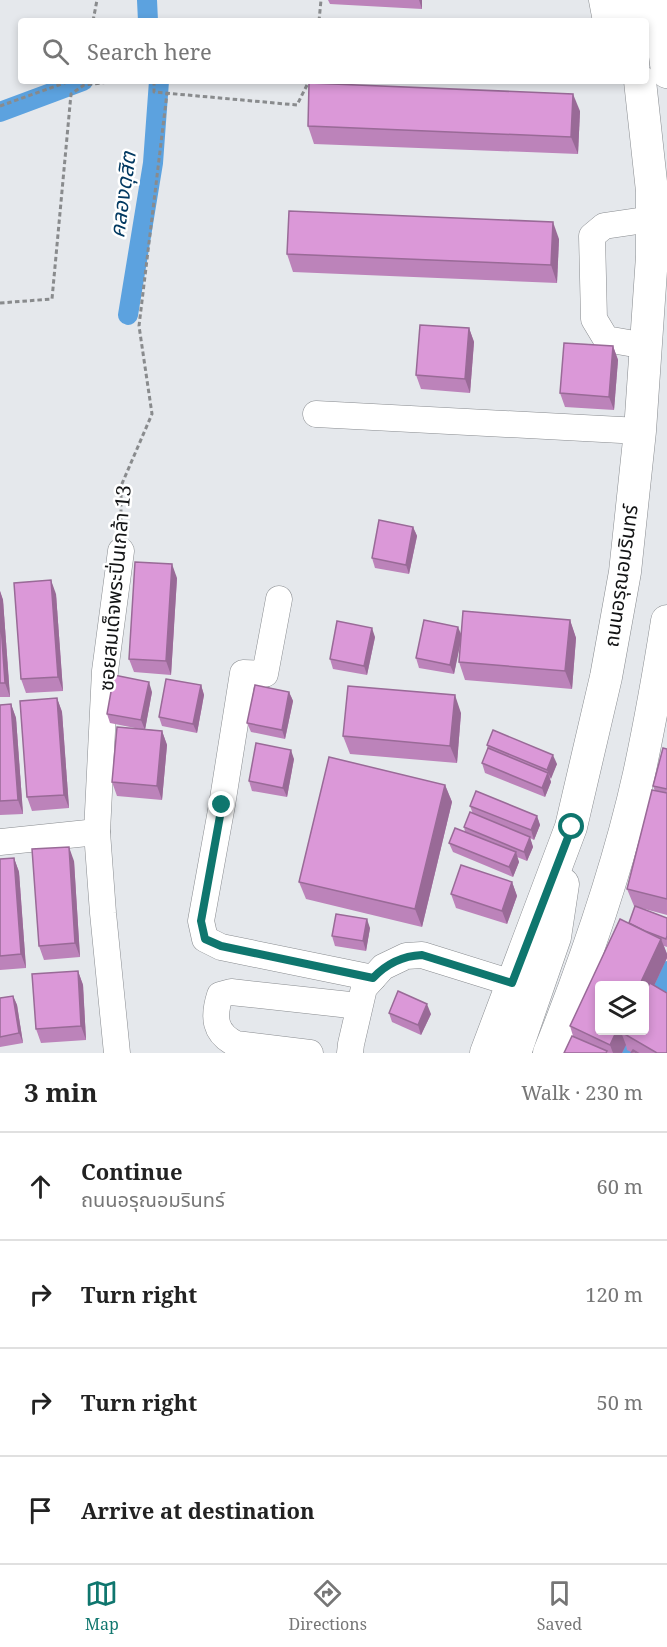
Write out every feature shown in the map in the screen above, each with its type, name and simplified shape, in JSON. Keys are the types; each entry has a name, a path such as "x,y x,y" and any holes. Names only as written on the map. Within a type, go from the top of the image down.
{"main road":[{"path":"605,0 608,18"},
{"path":"629,0 632,18"},
{"path":"658,0 667,72"},
{"path":"618,84 638,221 647,339"},
{"name":"ถนนอรุณอมรินทร์","path":"486,1053 572,827 606,677 622,584 640,431 652,256 652,191 640,84"},
{"path":"549,1053 587,951 615,865 661,693 667,621"},
{"path":"515,1053 555,938 572,827"}],"street":[{"path":"638,221 604,226 592,236 594,319 606,339 647,339"},
{"path":"316,414 640,431"},
{"name":"ซอยสมเด็จพระปิ่นเกล้า 13","path":"117,1053 97,832 105,671 120,551"},
{"path":"279,599 266,674 243,673 201,921 205,939 221,946 373,978"},
{"path":"0,842 97,832"},
{"path":"350,1053 364,988 383,966 406,956 422,955 512,983"},
{"path":"310,1053 236,1044 226,1039 217,1026 216,1007 219,995 231,992 360,1006"}],"path":[{"path":"94,18 97,0"},
{"path":"318,18 321,0"},
{"path":"0,106 62,84"},
{"path":"0,303 52,299 71,94 82,84"},
{"path":"154,84 154,92 297,105 308,84"},
{"name":"ซอยสมเด็จพระปิ่นเกล้า 13","path":"120,551 120,486 152,414 139,326 167,93"}],"building":[{"path":"309,84 573,94 571,137 308,126"},
{"path":"289,211 553,222 551,265 287,254"},
{"path":"420,325 469,328 465,379 416,375"},
{"path":"564,343 613,346 609,397 560,393"},
{"path":"379,520 413,527 406,565 372,558"},
{"path":"135,562 172,564 166,661 129,659"},
{"path":"51,580 58,677 21,679 14,583"},
{"path":"0,610 5,683 0,683"},
{"path":"463,611 570,620 565,671 459,662"},
{"path":"424,620 458,627 450,665 416,658"},
{"path":"337,621 372,628 364,666 330,659"},
{"path":"114,675 149,682 141,720 107,714"},
{"path":"166,679 201,685 193,724 159,717"},
{"path":"255,685 289,692 282,730 247,723"},
{"path":"348,686 455,695 450,746 343,736"},
{"path":"57,698 64,795 27,797 20,701"},
{"path":"11,704 18,800 0,801 0,705"},
{"path":"117,727 162,731 157,786 112,782"},
{"path":"493,730 553,755 547,770 487,745"},
{"path":"256,743 291,750 283,788 249,781"},
{"path":"488,748 548,773 542,788 482,763"},
{"path":"663,748 667,749 667,789 653,786"},
{"path":"329,757 445,785 415,909 299,882"},
{"path":"652,790 667,793 667,899 627,889"},
{"path":"476,791 537,816 531,830 470,806"},
{"path":"470,812 530,837 524,852 464,827"},
{"path":"455,828 516,852 509,867 449,843"},
{"path":"69,847 75,943 39,946 32,849"},
{"path":"14,858 21,954 0,956 0,859"},
{"path":"461,865 512,882 502,911 451,894"},
{"path":"635,906 667,918 666,939 629,923"},
{"path":"336,914 367,919 363,941 332,936"},
{"path":"620,919 661,939 641,981 595,981 595,1035 615,1035 610,1045 570,1026"},
{"path":"78,971 81,1026 36,1029 32,974"},
{"path":"650,983 667,993 667,1053 657,1053 626,1035 649,1035"},
{"path":"398,991 427,1004 418,1025 389,1013"},
{"path":"13,996 19,1033 0,1037 0,998"},
{"path":"572,1036 607,1051 606,1053 564,1053"}],"waterway":[{"path":"147,0 148,18"},
{"name":"คลองดุสิต","path":"0,112 75,84"},
{"name":"คลองดุสิต","path":"128,315 153,163 159,84"},
{"path":"649,1005 667,971"},
{"path":"624,1053 633,1035"}],"route":[{"path":"222,805 201,921 205,939 221,946 373,978 383,966 406,956 422,955 512,983 572,827"}]}
